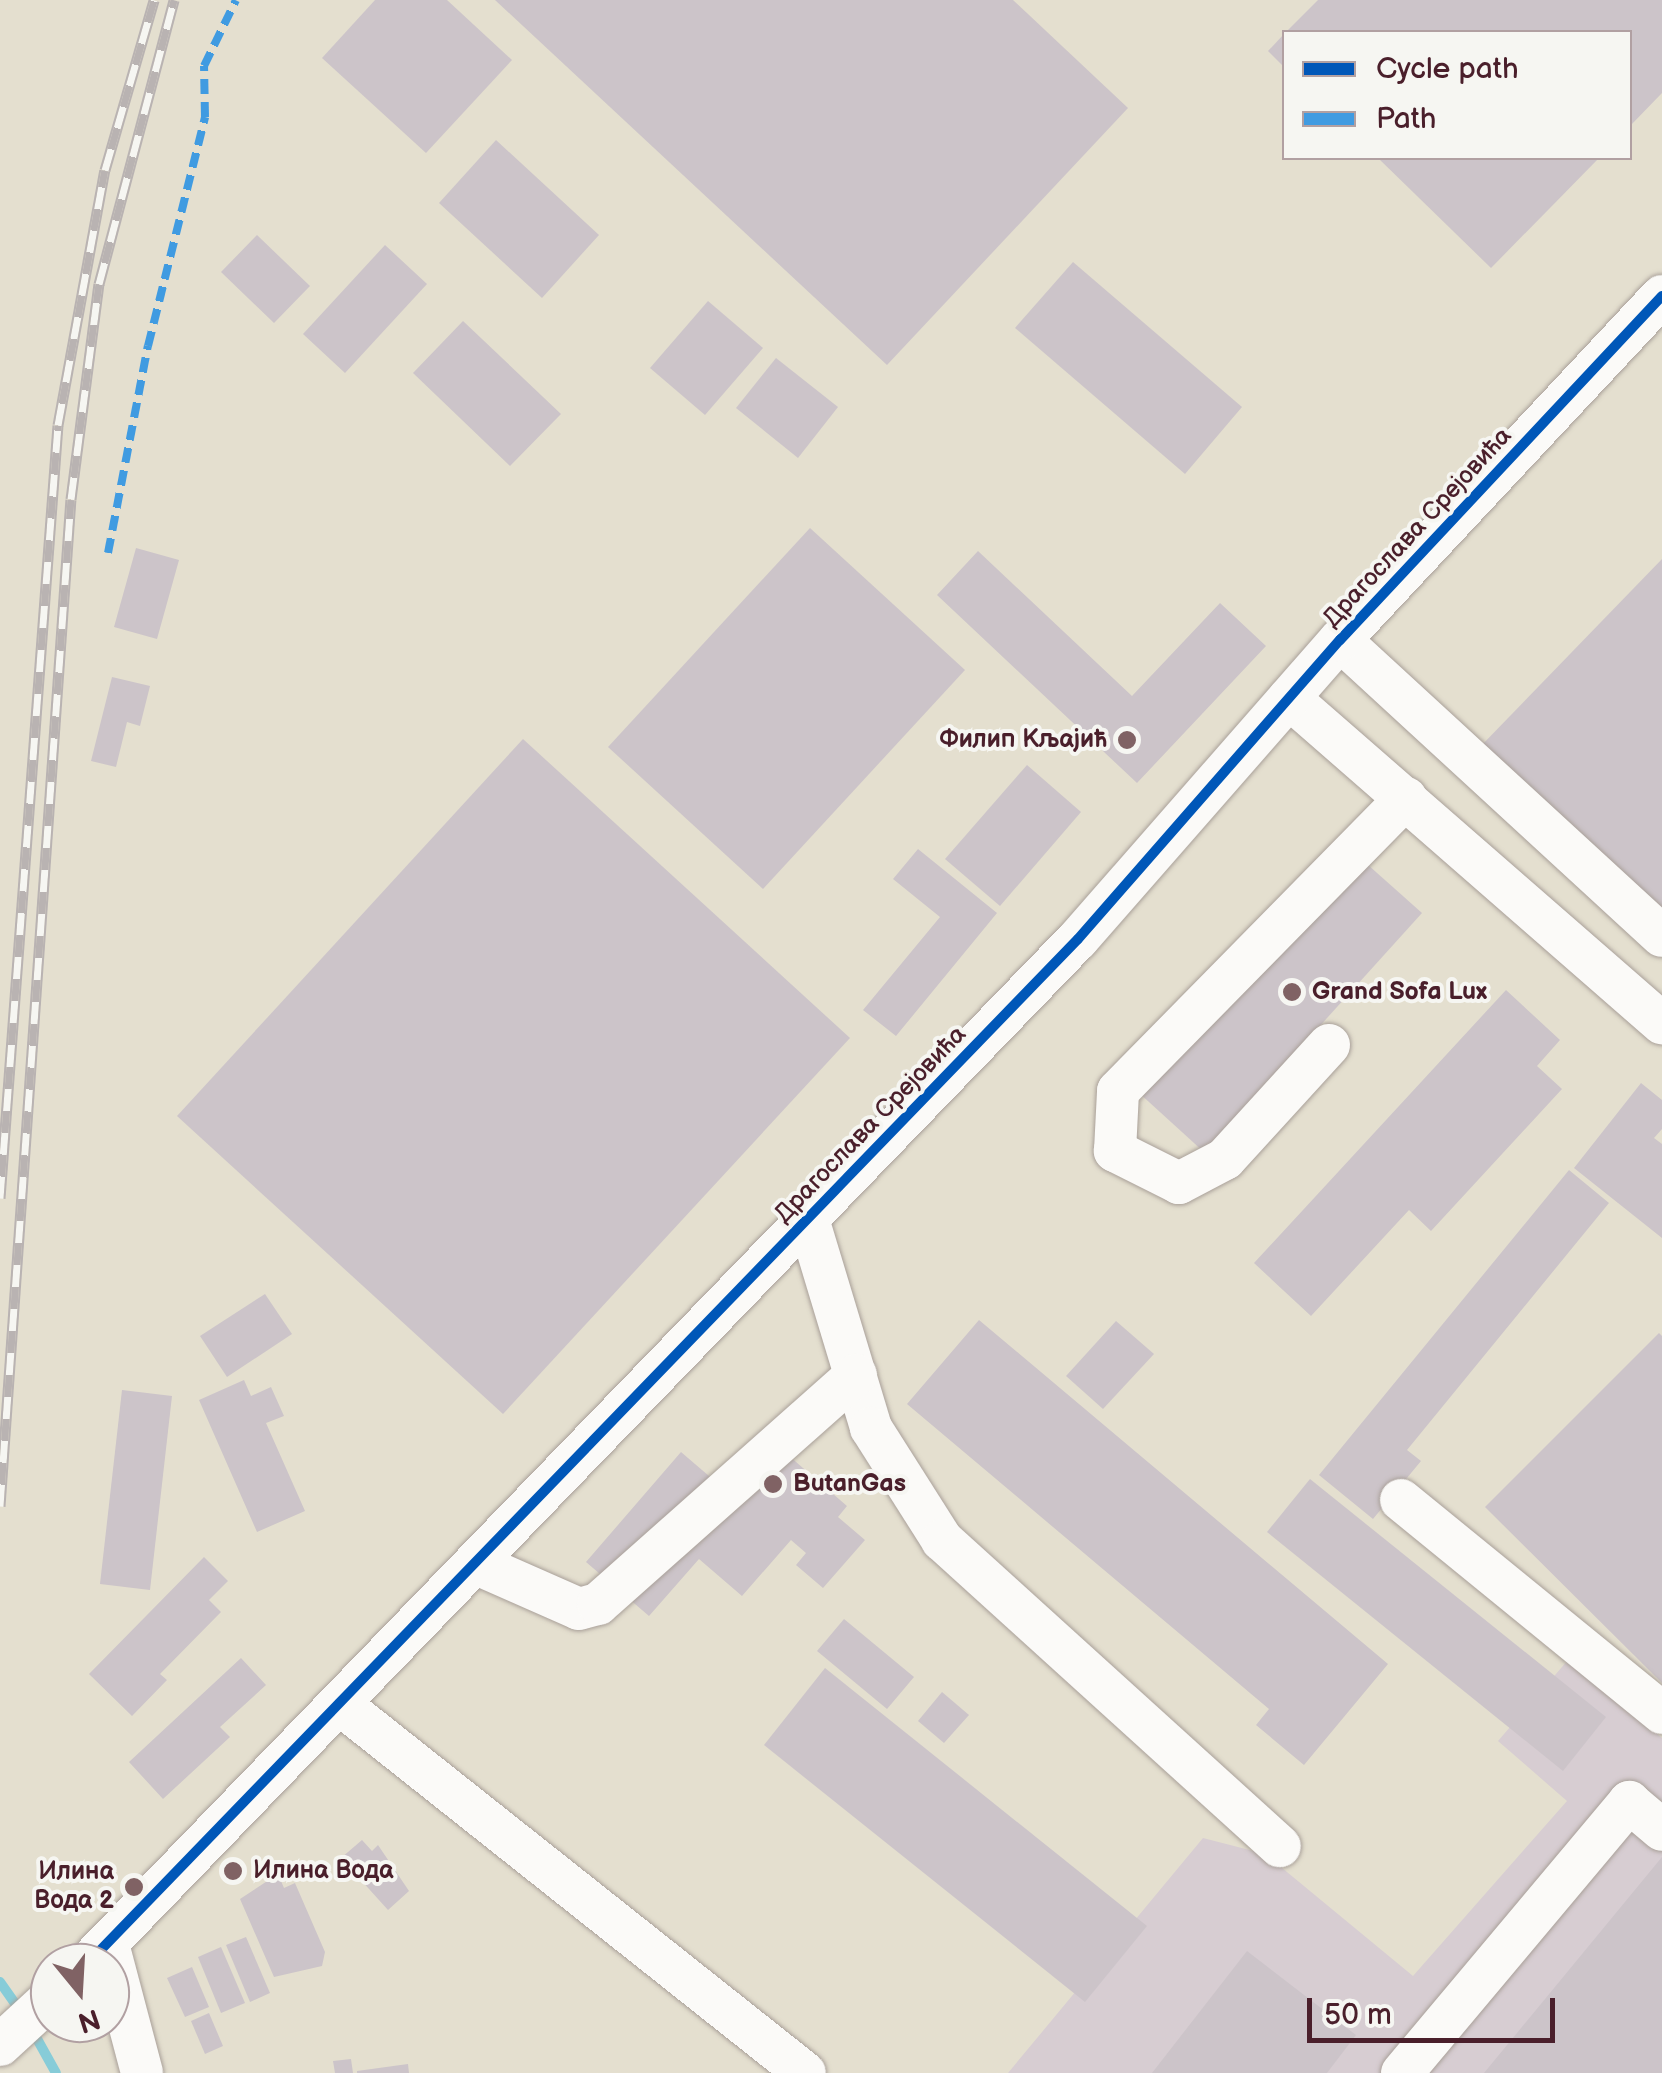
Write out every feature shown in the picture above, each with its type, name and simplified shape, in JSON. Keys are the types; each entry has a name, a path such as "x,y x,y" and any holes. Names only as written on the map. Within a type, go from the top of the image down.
{"street":[{"name":"Драгослава Срејовића","path":"108,1943 1078,940 1340,640 1662,296"},
{"path":"1340,640 1662,936"},
{"path":"1289,698 1662,1023"},
{"path":"1330,1045 1226,1159 1179,1183 1115,1151 1118,1091 1406,798"},
{"path":"808,1219 871,1428 942,1540 1280,1846"},
{"path":"476,1564 579,1609 598,1604 856,1376"},
{"path":"1401,1500 1662,1713"},
{"path":"340,1705 805,2073"},
{"path":"1402,2073 1629,1802 1662,1830"},
{"path":"7,2037 30,2017"},
{"path":"130,2040 142,2073"}],"shaded area":[{"path":"1568,1660 1662,1738 1662,2073 1008,2073 1203,1838 1265,1854 1413,1976 1567,1801 1498,1741"}],"building":[{"path":"375,0 447,0 512,60 426,153 322,58"},
{"path":"495,0 1013,0 1128,108 887,365"},
{"path":"1318,0 1662,0 1662,93 1632,124 1632,30 1288,30"},
{"path":"1282,36 1282,65 1268,51"},
{"path":"496,140 599,235 542,298 439,203"},
{"path":"1380,160 1597,160 1491,268"},
{"path":"257,235 310,286 274,323 221,272"},
{"path":"385,245 427,284 345,373 303,334"},
{"path":"1073,262 1242,407 1185,474 1015,328"},
{"path":"708,301 763,348 705,415 650,368"},
{"path":"463,321 561,414 510,466 413,373"},
{"path":"776,358 838,407 798,458 736,408"},
{"path":"810,528 965,670 763,889 608,747"},
{"path":"136,548 179,560 157,639 114,627"},
{"path":"978,551 1132,696 1220,603 1266,646 1137,783 937,595"},
{"path":"1662,559 1662,924 1478,749"},
{"path":"112,677 150,686 140,726 127,722 116,767 91,761"},
{"path":"523,739 850,1038 503,1414 177,1116"},
{"path":"1027,765 1081,812 1000,906 945,859"},
{"path":"918,849 997,913 896,1036 863,1010 940,917 893,879"},
{"path":"1358,856 1422,913 1205,1153 1138,1092"},
{"path":"1506,990 1560,1040 1537,1066 1562,1089 1431,1231 1409,1210 1311,1316 1254,1263"},
{"path":"1641,1083 1662,1100 1662,1129 1654,1138 1662,1144 1662,1238 1574,1168"},
{"path":"1569,1170 1609,1203 1407,1450 1421,1461 1373,1519 1319,1475"},
{"path":"265,1294 292,1334 227,1377 200,1336"},
{"path":"979,1320 1388,1664 1304,1765 1256,1725 1269,1709 907,1404"},
{"path":"1116,1321 1154,1354 1103,1409 1066,1376"},
{"path":"1659,1333 1662,1336 1662,1683 1485,1507"},
{"path":"244,1380 251,1396 271,1387 284,1416 266,1423 305,1511 257,1532 199,1400"},
{"path":"122,1390 172,1396 150,1590 100,1584"},
{"path":"781,1449 847,1506 838,1517 865,1540 823,1588 796,1565 806,1553 791,1540 742,1596 699,1559 649,1616 586,1562 681,1452 737,1500"},
{"path":"1310,1479 1606,1717 1563,1771 1267,1532"},
{"path":"204,1557 228,1581 209,1600 221,1612 160,1674 167,1680 132,1716 89,1674"},
{"path":"844,1619 914,1677 887,1709 817,1651"},
{"path":"241,1658 266,1685 220,1727 230,1737 163,1799 129,1762"},
{"path":"825,1668 1147,1926 1085,2002 764,1745"},
{"path":"942,1692 969,1715 944,1743 918,1721"},
{"path":"362,1840 372,1851 378,1845 409,1891 388,1910 341,1858"},
{"path":"1662,1857 1662,2073 1484,2073 1634,1891"},
{"path":"278,1874 284,1888 295,1883 325,1952 322,1966 274,1977 240,1899"},
{"path":"246,1937 270,1993 250,2002 226,1945"},
{"path":"221,1947 245,2003 221,2013 198,1957"},
{"path":"1247,1951 1356,2035 1327,2073 1152,2073"},
{"path":"192,1967 209,2007 185,2017 167,1978"},
{"path":"209,2013 223,2046 205,2054 191,2021"},
{"path":"351,2059 353,2073 335,2073 333,2061"},
{"path":"408,2064 409,2073 357,2073 357,2071"}],"waterway":[{"path":"0,1982 22,2014"},
{"path":"39,2043 56,2073"}],"railway":[{"path":"0,1198 58,425 105,170 154,0"},
{"path":"0,1506 71,499 99,284 174,0"}],"marked path":[{"path":"108,553 148,346 205,117 204,66 236,0"}],"cycle path":[{"path":"107,1943 1078,939 1340,640 1662,296"}],"place":[{"name":"Филип Кљајић","path":"1127,740"},
{"name":"Grand Sofa Lux","path":"1292,992"},
{"name":"ButanGas","path":"773,1484"},
{"name":"Илина Вода","path":"233,1871"},
{"name":"Илина Вода 2","path":"134,1887"}]}
